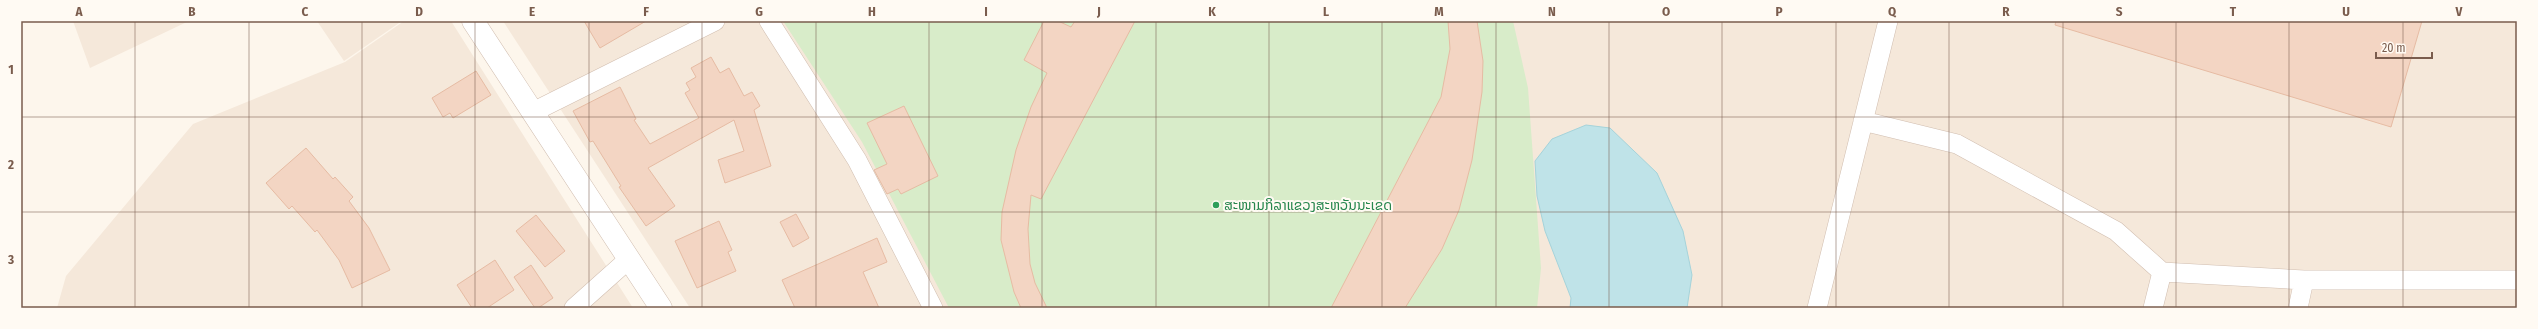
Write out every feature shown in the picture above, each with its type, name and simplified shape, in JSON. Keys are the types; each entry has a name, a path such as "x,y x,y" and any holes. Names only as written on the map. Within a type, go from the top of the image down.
{"street":[{"path":"473,21 661,308"},
{"path":"533,112 715,21"},
{"path":"769,21 857,160 933,308"},
{"path":"1817,308 1888,21"},
{"path":"1863,121 1958,144 2116,231 2162,272 2304,280 2517,280"},
{"path":"574,308 629,259"},
{"path":"2153,308 2162,272"},
{"path":"2298,308 2304,280"}],"shaded area":[{"path":"73,21 189,21 90,68"},
{"path":"317,21 402,21 344,61"},
{"path":"404,21 451,21 633,308 57,308 66,276 193,124 345,62"},
{"path":"503,21 2517,21 2517,308 690,308"}],"green space":[{"name":"ສະໜາມກິລາແຂວງສະຫວັນນະເຂດ","path":"783,21 1513,21 1528,88 1541,268 1537,308 949,308 862,142"}],"water":[{"path":"1586,125 1610,128 1657,173 1683,231 1692,275 1687,308 1570,308 1571,298 1545,231 1537,196 1535,161 1552,139"}],"building":[{"path":"584,21 646,21 600,48"},
{"path":"1044,21 1058,21 1071,27 1075,21 1135,21 1041,199 1031,195 1028,229 1030,264 1035,283 1047,308 1021,308 1014,292 1001,240 1002,212 1016,150 1031,107 1047,73 1024,60"},
{"path":"1448,21 1477,21 1483,61 1482,92 1472,160 1459,210 1442,249 1405,308 1331,308 1441,97 1450,49"},
{"path":"2056,21 2422,21 2391,127 2055,25"},
{"path":"711,57 720,73 729,68 744,96 752,92 760,106 754,110 771,166 725,183 718,160 744,151 734,120 648,168 675,206 646,226 619,187 621,186 593,141 590,142 573,111 620,87 636,119 634,120 650,144 699,118 685,93 690,90 686,83 696,77 691,68"},
{"path":"476,71 491,95 453,118 450,113 443,117 432,98"},
{"path":"904,106 938,176 901,194 898,189 887,194 874,170 887,164 867,123"},
{"path":"306,148 333,179 335,177 353,197 349,201 369,228 390,270 352,288 339,260 317,230 315,232 292,206 289,209 266,183"},
{"path":"796,214 809,238 793,247 780,222"},
{"path":"536,215 565,251 545,267 516,231"},
{"path":"719,221 732,250 728,252 736,271 697,288 675,241"},
{"path":"877,238 887,262 863,272 879,308 795,308 782,280"},
{"path":"495,260 514,290 487,308 472,308 457,285"},
{"path":"531,265 553,298 538,308 535,308 514,277"}],"place":[{"name":"ສະໜາມກິລາແຂວງສະຫວັນນະເຂດ","path":"1216,205"}]}
